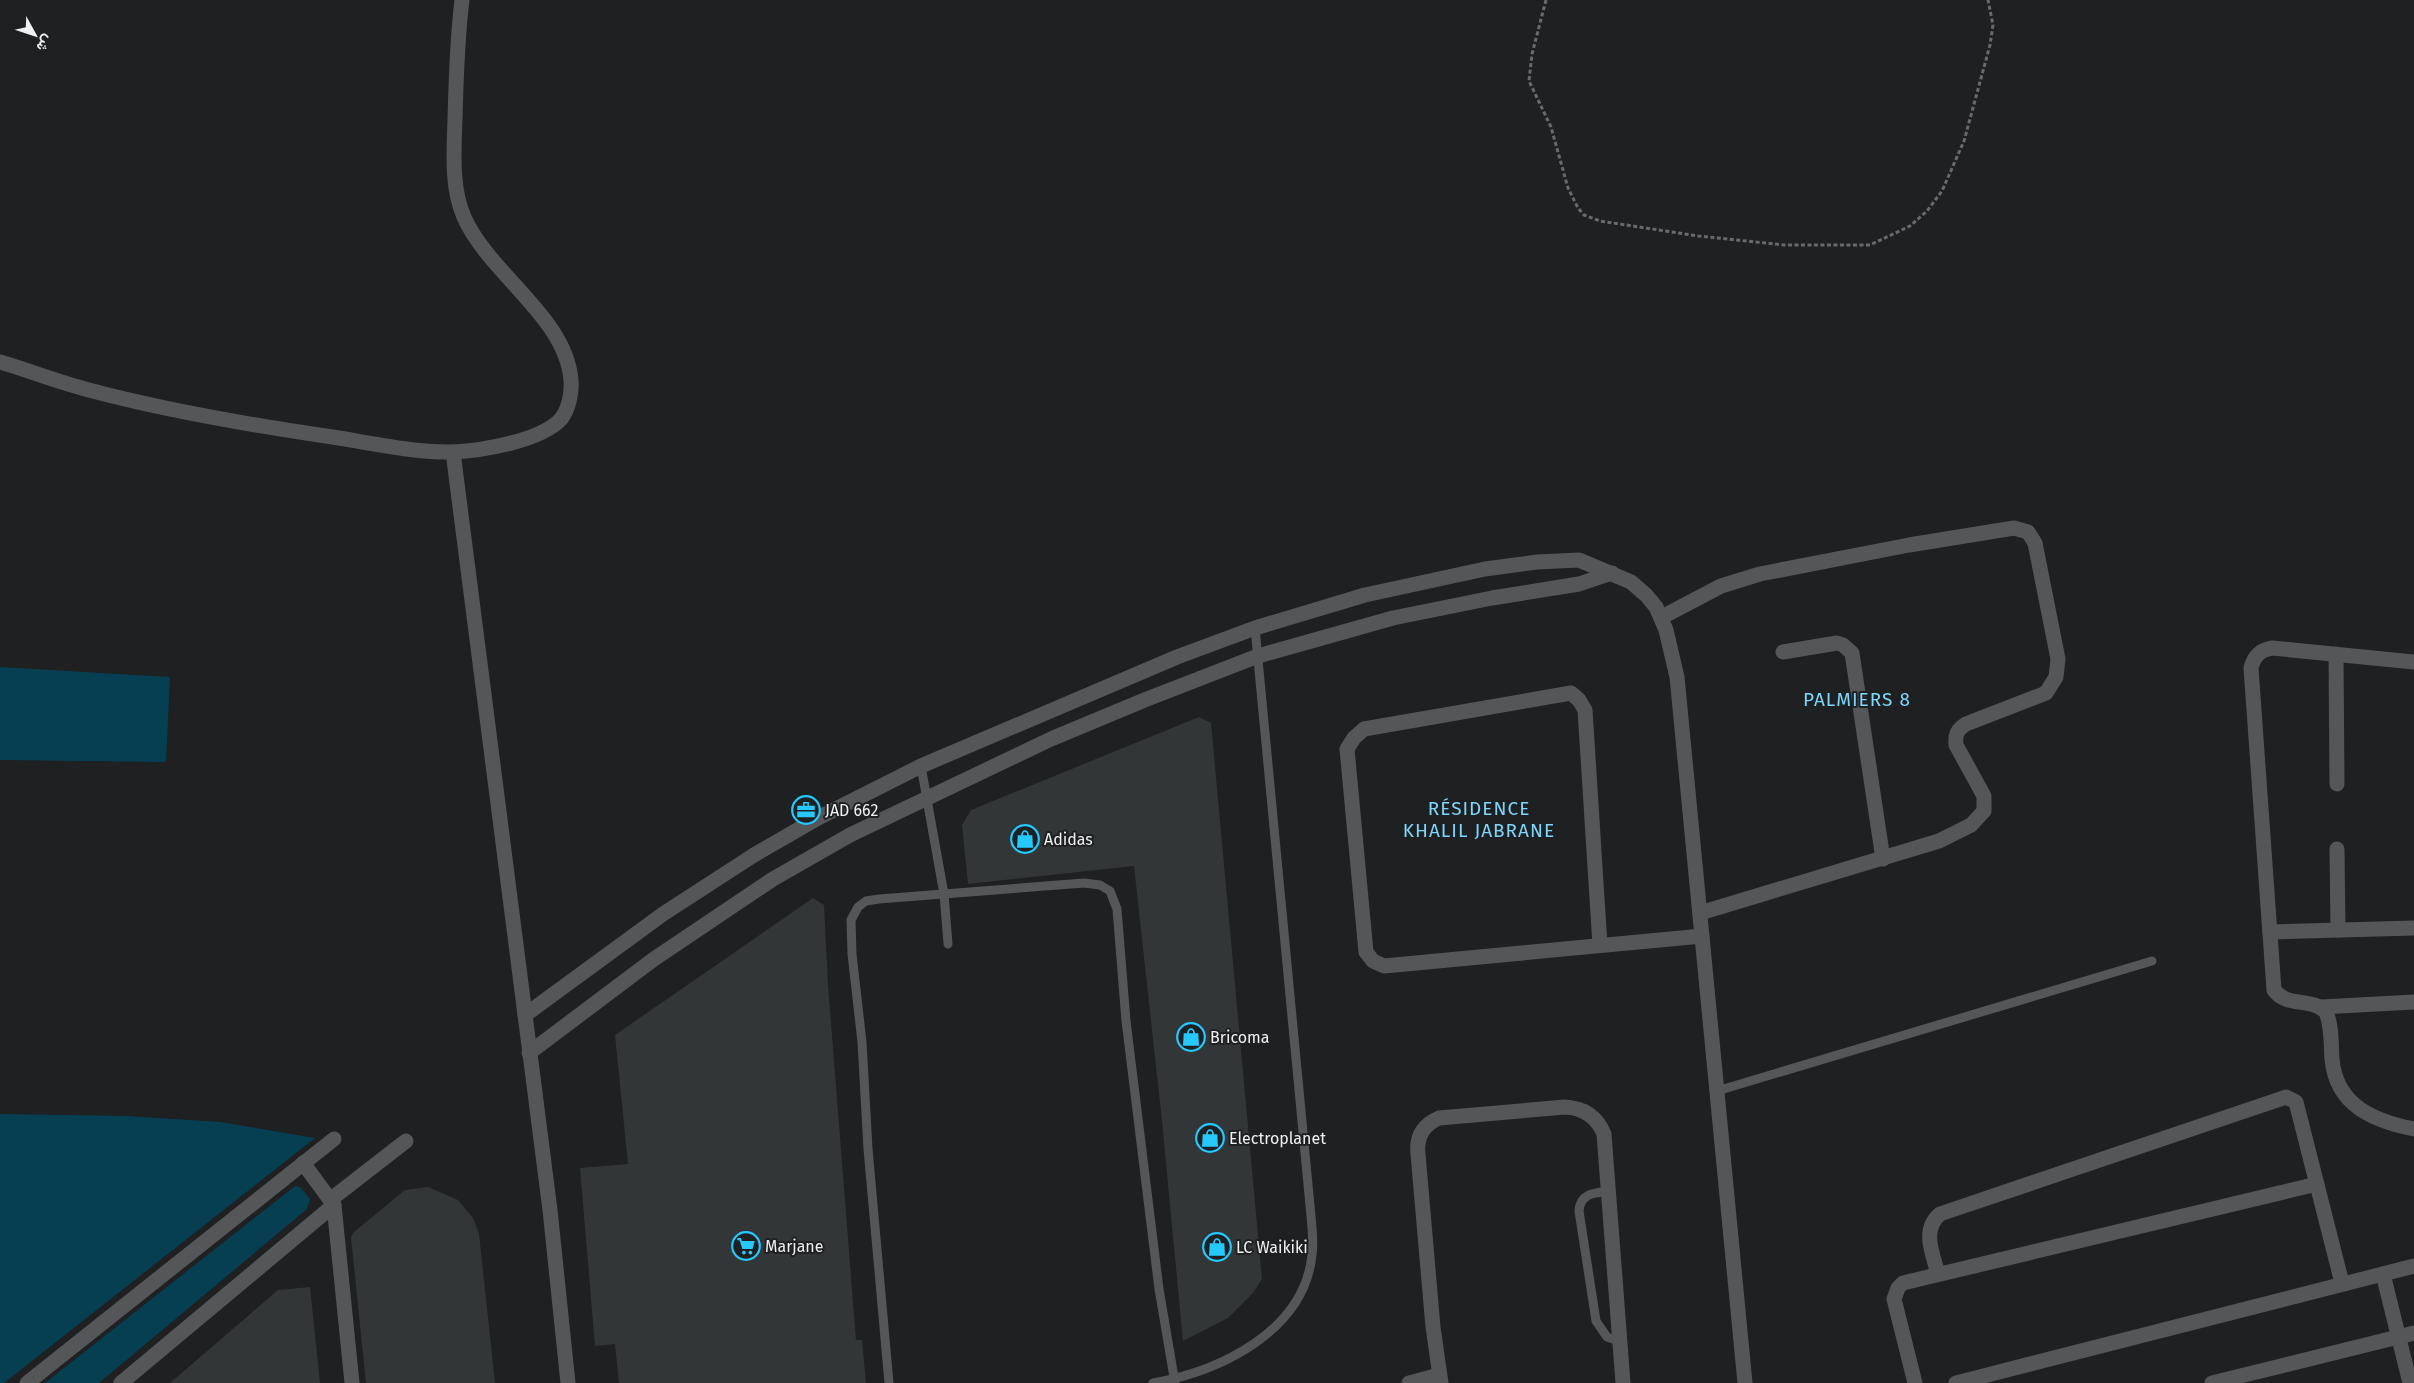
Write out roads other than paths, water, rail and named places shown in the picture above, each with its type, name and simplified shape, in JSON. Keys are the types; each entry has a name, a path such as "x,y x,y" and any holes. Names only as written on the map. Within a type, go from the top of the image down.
{"street":[{"path":"0,362 89,390 167,408 284,430 394,446 452,452 504,444 548,429 562,418 571,398 571,381 566,356 558,339 491,259 470,229 458,200 454,151 458,36 462,0"},
{"path":"452,452 550,1210 568,1383"},
{"path":"1662,617 1721,586 1760,574 1909,545 2014,528 2028,532 2035,543 2058,659 2056,678 2046,693 1966,724 1958,729 1955,736 1956,745 1984,796 1984,811 1972,825 1939,841 1884,859 1700,913"},
{"path":"525,1015 663,914 754,854 921,766 1127,677 1255,628 1365,595 1493,568 1537,562 1579,560 1631,582 1646,595 1662,617 1678,677 1746,1383"},
{"path":"529,1053 654,959 773,880 850,835 1051,739 1147,698 1258,656 1393,618 1492,598 1578,584 1612,573"},
{"path":"1783,652 1837,642 1843,644 1852,653 1884,859"},
{"path":"2414,662 2272,648 2256,656 2251,668 2274,990 2282,999 2321,1007 2414,1002"},
{"path":"2336,654 2337,784"},
{"path":"1600,945 1585,710 1579,700 1571,693 1364,730 1354,738 1346,749 1366,952 1373,961 1384,966 1702,936"},
{"path":"2337,850 2338,930"},
{"path":"2270,932 2414,928"},
{"path":"2321,1007 2328,1017 2335,1078 2346,1098 2366,1113 2414,1129"},
{"path":"1938,1274 1929,1233 1932,1222 1940,1214 2286,1098 2296,1102 2342,1283"},
{"path":"1409,1383 1440,1379 1433,1327 1417,1145 1423,1129 1438,1118 1566,1107 1582,1110 1596,1120 1604,1134 1623,1383"},
{"path":"27,1383 334,1139"},
{"path":"121,1383 406,1141"},
{"path":"303,1163 332,1202 352,1383"},
{"path":"1915,1383 1894,1299 1895,1293 1903,1284 1938,1274 2317,1184"},
{"path":"1956,1383 2414,1266"},
{"path":"2383,1274 2410,1383"},
{"path":"2212,1383 2414,1333"}],"lane":[{"path":"1153,1383 1175,1381 1228,1359 1267,1335 1296,1303 1306,1281 1312,1254 1311,1216 1255,628"},
{"path":"921,766 944,894 948,944"},
{"path":"889,1383 868,1140 862,1042 852,954 851,920 858,907 866,902 1084,882 1100,885 1110,891 1114,898 1120,929 1126,1021 1158,1280 1175,1381"},
{"path":"1717,1091 2152,961"},
{"path":"1608,1190 1587,1195 1582,1200 1579,1211 1596,1322 1607,1337 1620,1341"}],"place":[{"name":"JAD 662","path":"806,810"},
{"name":"Adidas","path":"1025,839"},
{"name":"Bricoma","path":"1191,1037"},
{"name":"Electroplanet","path":"1210,1138"},
{"name":"Marjane","path":"746,1246"},
{"name":"LC Waikiki","path":"1217,1247"}],"district":[{"name":"PALMIERS 8","path":"1857,699"},
{"name":"RÉSIDENCE KHALIL JABRANE","path":"1479,819"}]}
